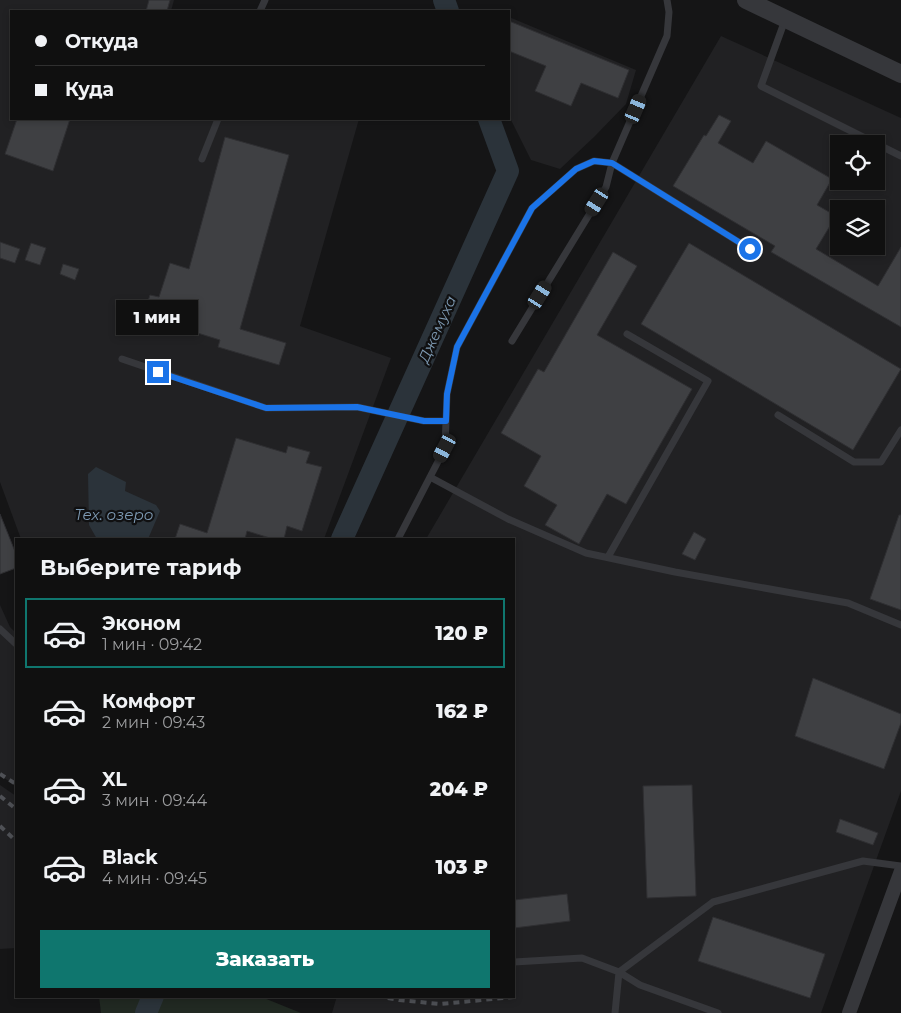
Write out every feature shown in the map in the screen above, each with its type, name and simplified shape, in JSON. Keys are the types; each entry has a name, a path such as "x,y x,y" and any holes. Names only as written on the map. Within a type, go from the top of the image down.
{"street":[{"path":"746,0 901,74"},
{"path":"849,1013 901,872"}],"lane":[{"path":"512,342 606,187 612,163 667,36 669,12 667,0"},
{"path":"786,19 761,86 901,156"},
{"path":"202,159 218,120"},
{"path":"399,538 445,448 447,394 457,347 532,208 576,169 594,161 612,163 750,249"},
{"path":"608,558 708,381 627,334"},
{"path":"122,359 266,408 357,407 424,421 446,421"},
{"path":"778,415 854,462 881,462 901,430"},
{"path":"430,477 508,519 586,553 674,572 848,603 901,625"},
{"path":"0,629 15,643"},
{"path":"615,1013 619,972 713,902 863,862 901,866"},
{"path":"515,962 582,958 619,972 640,985 718,1013"}],"shaded area":[{"path":"0,0 174,0 171,10 10,10 10,120 359,120 300,326 391,358 324,538 21,538 0,482"},
{"path":"510,17 636,70 626,104 560,169 531,160 510,118"},
{"path":"721,36 901,118 901,791 821,1013 332,1013 336,998 515,998 515,538 427,538"},
{"path":"0,605 10,627 15,632 15,785 0,775"},
{"path":"0,785 15,795 15,948 0,949"},
{"path":"99,998 264,998 301,1013 101,1013"}],"water":[{"name":"Тех. озеро","path":"96,467 126,482 125,491 156,505 160,511 148,538 96,538 89,525 88,474"}],"building":[{"path":"149,0 170,0 167,10 146,10"},
{"path":"510,21 629,70 618,98 581,83 571,106 535,91 546,66 510,51"},
{"path":"719,115 731,121 718,143 753,163 766,141 830,178 830,182 817,205 830,213 830,226 816,249 878,286 901,247 901,327 771,252 775,246 673,186 704,135 706,136"},
{"path":"17,120 70,120 53,171 5,154"},
{"path":"225,137 289,155 240,329 286,343 279,365 218,347 220,340 143,316 150,295 159,297 170,263 189,269"},
{"path":"0,242 20,249 15,263 0,258"},
{"path":"31,243 46,248 40,265 25,260"},
{"path":"689,243 901,369 853,450 641,324"},
{"path":"613,252 637,266 597,335 692,389 626,504 607,494 579,544 545,525 557,505 524,486 541,456 501,433 538,369 544,372"},
{"path":"63,264 79,269 75,280 60,274"},
{"path":"236,438 286,453 288,446 310,452 306,463 322,467 302,531 287,526 284,538 270,538 247,531 245,538 175,538 180,524 207,533"},
{"path":"0,514 15,552 15,568 0,574"},
{"path":"899,515 901,515 901,610 870,599"},
{"path":"694,532 706,539 695,560 682,554"},
{"path":"813,678 901,714 901,723 884,769 795,736"},
{"path":"692,785 696,896 647,898 643,786"},
{"path":"840,819 878,833 873,845 836,832"},
{"path":"567,894 570,921 515,928 515,900"},
{"path":"713,917 825,954 810,998 698,961"}],"waterway":[{"name":"Джемуха","path":"444,0 448,10"},
{"name":"Джемуха","path":"342,538 508,171 489,120"},
{"name":"Джемуха","path":"146,1013 152,998"}],"railway":[{"path":"0,774 15,783"},
{"path":"0,796 15,808"},
{"path":"0,826 15,840"},
{"path":"388,998 440,1004 503,998"}],"route":[{"path":"158,372 266,408 357,407 424,421 446,421 447,394 457,347 532,208 576,169 594,161 612,163 750,249"}]}
